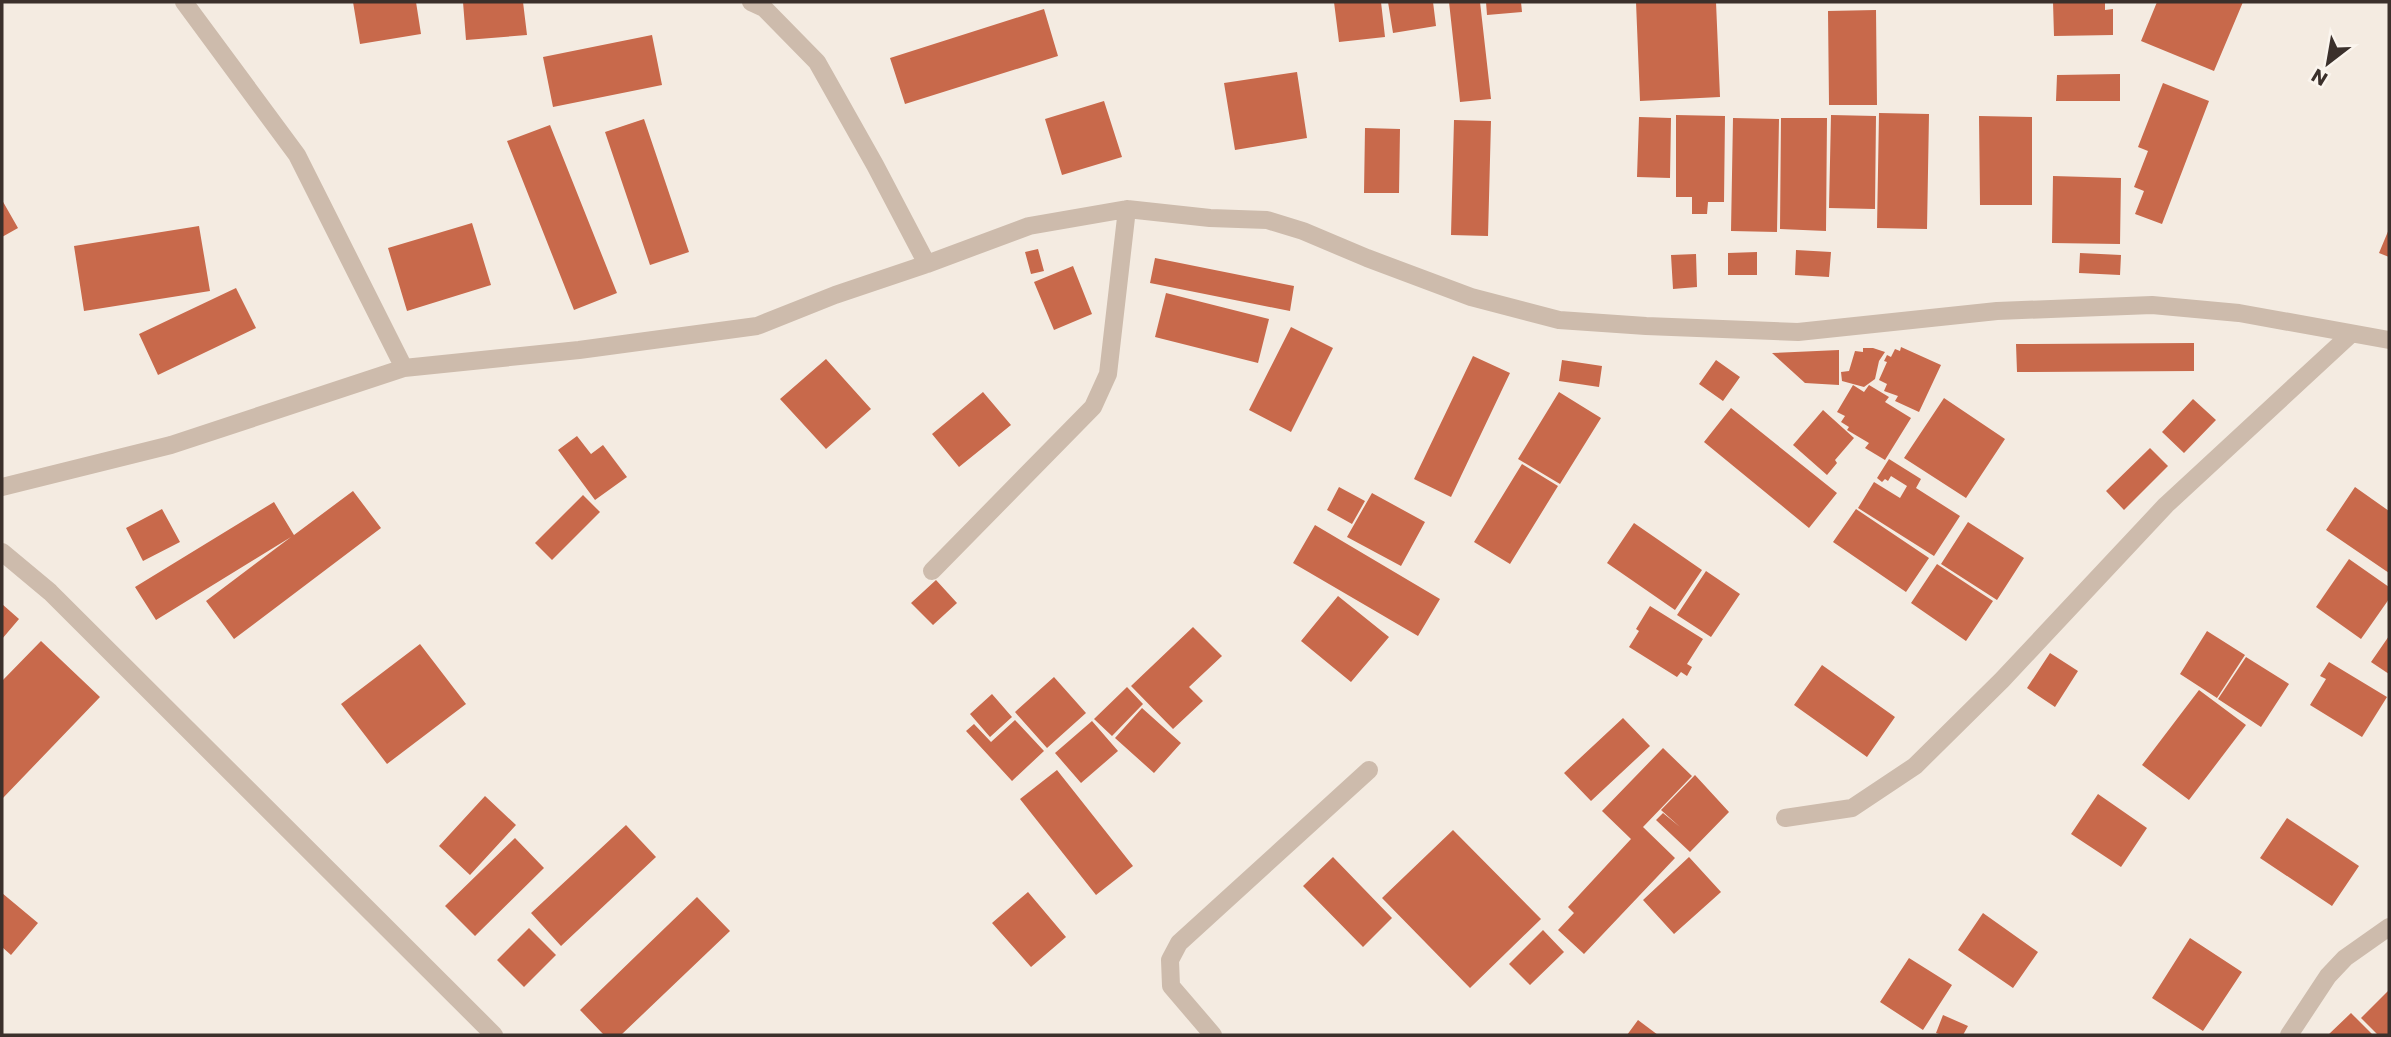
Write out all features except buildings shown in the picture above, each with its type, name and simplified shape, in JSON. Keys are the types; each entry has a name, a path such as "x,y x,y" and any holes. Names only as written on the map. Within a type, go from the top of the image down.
{"street":[{"path":"184,2 297,155 404,368"},
{"path":"751,2 764,8 817,62 928,264"},
{"path":"2,487 171,445 404,368 579,350 757,326 835,295 1029,226 1127,209 1210,218 1267,220 1303,231 1471,297 1559,320 1798,332 1997,311 2152,305 2239,313 2389,340"},
{"path":"932,571 1093,407 1108,374 1127,209"},
{"path":"1785,818 1852,808 1915,766 2002,680 2166,505 2351,334"},
{"path":"2,552 50,592 494,1035"},
{"path":"1213,1035 1171,986 1170,961 1179,943 1369,770"},
{"path":"2289,1035 2328,976 2345,958 2389,927"}]}
